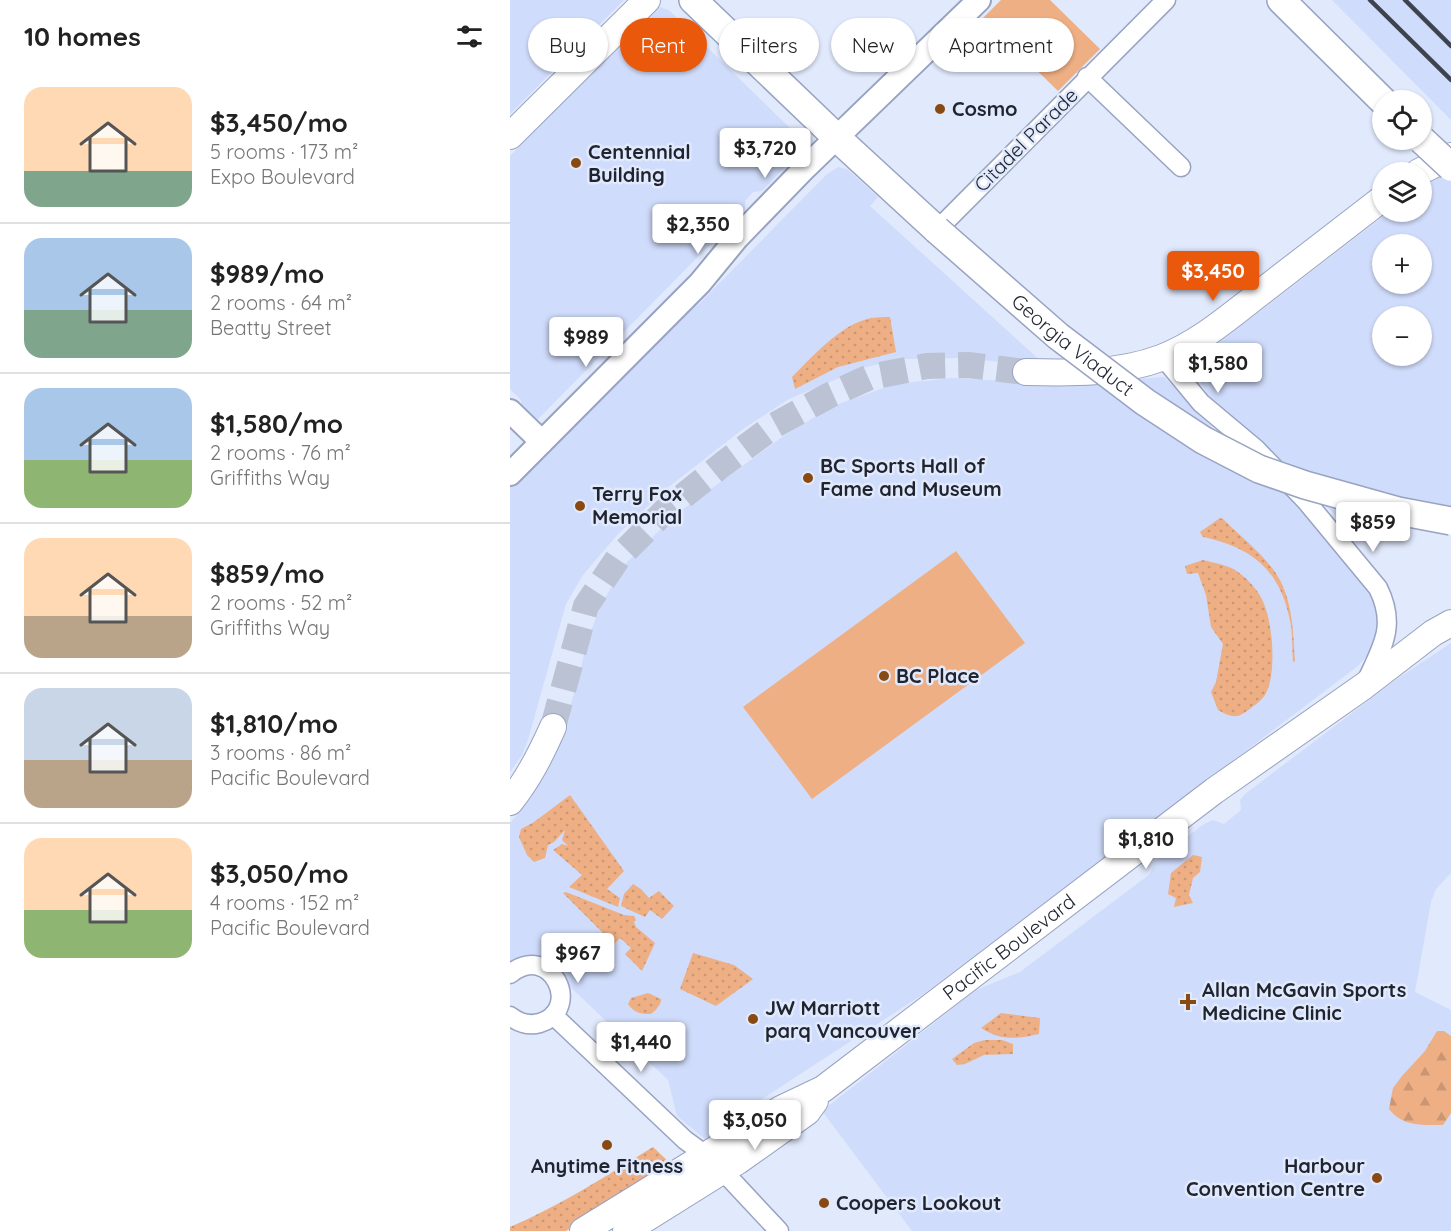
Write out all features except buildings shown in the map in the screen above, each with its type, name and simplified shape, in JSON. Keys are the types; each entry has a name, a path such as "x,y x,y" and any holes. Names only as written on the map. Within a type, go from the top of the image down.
{"main road":[{"path":"510,136 647,0"},
{"name":"Georgia Viaduct","path":"693,0 889,185 944,223 1058,336 1145,402 1203,440 1259,469 1305,485 1398,511 1451,521"},
{"path":"1281,0 1372,90"},
{"path":"1432,149 1451,167"},
{"path":"1432,166 1451,156"},
{"path":"1026,372 1084,374 1163,357 1194,342 1219,324 1372,206"},
{"name":"Pacific Boulevard","path":"711,1169 807,1112 823,1089 1214,791 1364,686 1433,633 1451,623"},
{"path":"510,802 526,782 553,727"},
{"path":"583,1231 711,1169"},
{"path":"626,1231 711,1169"}],"street":[{"path":"510,474 700,283 753,221 836,137 979,0"},
{"name":"Citadel Parade","path":"944,223 1166,0"},
{"path":"1087,77 1180,167"},
{"path":"1163,357 1201,403 1256,449 1313,510 1378,588 1385,601 1388,617 1386,639 1364,686"},
{"path":"510,411 542,441"},
{"path":"510,974 529,965 548,970 556,978 561,997 558,1007 546,1021 527,1024 510,1016"},
{"path":"553,1015 685,1140 711,1169 779,1231"}],"shaded area":[{"path":"510,0 624,0 606,18 528,18 528,72 552,72 510,114"},
{"path":"1332,0 1451,0 1451,120 1432,101 1432,90 1421,90"},
{"path":"661,7 677,18 646,18"},
{"path":"620,44 620,72 707,72 707,47 719,59 719,72 732,72 798,136 803,148 762,191 753,192 745,201 745,209 537,420 521,410 521,400 510,389 510,156 593,72 608,72 608,57"},
{"path":"838,167 847,169 878,197 870,206 1043,363 1012,363 961,358 904,359 866,367 789,399 743,429 666,489 618,534 583,575 566,604 528,740 522,755 510,772 510,486 652,342 700,303 826,175"},
{"path":"1451,172 1451,532 1341,520 1209,398 1201,382 1200,361 1202,356 1376,222 1432,222 1432,182"},
{"path":"1164,377 1214,429 1286,486 1370,595 1375,604 1378,622 1377,636 1370,652 1358,666 925,993 762,1099 749,1118 709,1141 705,1139 677,1116 668,1080 540,958 526,956 510,962 510,823 530,799 558,745 578,681 587,641 602,603 626,563 675,515 785,435 833,406 895,384 952,378 1067,384"},
{"path":"1451,643 1451,873 1436,889 1431,902 1415,992 1451,1010 1451,1231 912,1231 822,1111 976,990 1020,972 1150,874 1155,861 1204,824 1213,820 1224,824 1241,810 1240,800 1245,794 1397,679"}],"green space":[{"path":"1001,0 1050,0 1068,18 983,18"},
{"path":"1074,24 1100,49 1058,91 1038,72 1074,72"},
{"path":"890,317 896,352 838,367 795,389 792,377 838,334 860,321"},
{"path":"1220,518 1263,558 1281,582 1291,615 1295,661 1293,662 1289,616 1278,585 1260,562 1235,547 1203,537 1200,532"},
{"path":"956,551 1025,643 812,799 743,707"},
{"path":"1203,560 1221,564 1242,575 1260,595 1270,625 1272,663 1269,686 1260,701 1239,715 1232,716 1218,710 1211,692 1216,682 1223,644 1211,627 1206,595 1198,573 1187,574 1185,566"},
{"path":"570,795 624,871 607,889 620,898 618,907 569,887 582,875 553,850 562,844 568,846 562,840 565,830 548,845 545,858 534,862 527,855 519,837 521,829"},
{"path":"1193,855 1202,857 1200,872 1193,878 1189,895 1193,903 1174,907 1176,898 1168,894 1171,873"},
{"path":"633,884 649,898 659,891 674,906 662,919 650,910 645,917 621,906 624,894"},
{"path":"566,892 624,915 634,916 636,927 655,943 642,971 625,954 631,948 620,938 614,944 563,893"},
{"path":"693,953 734,965 753,979 716,1006 680,989"},
{"path":"648,993 661,999 651,1014 638,1012 628,1004 631,998"},
{"path":"1001,1013 1040,1018 1039,1034 1009,1038 995,1035 981,1028"},
{"path":"1437,1031 1444,1031 1451,1036 1451,1113 1443,1125 1420,1125 1407,1122 1394,1115 1389,1109 1393,1088 1425,1051"},
{"path":"985,1040 1002,1040 1013,1044 1013,1054 984,1055 965,1064 957,1065 952,1059 974,1043"},
{"path":"653,1147 672,1165 566,1231 510,1231 510,1227 565,1200"}],"tunnel":[{"path":"553,727 586,606 618,558 666,510 723,464 775,425 830,395 870,377 927,366 968,365 1026,372"}],"railway":[{"path":"1370,0 1451,80"},
{"path":"1405,0 1451,46"}],"place":[{"name":"Cosmo","path":"940,109"},
{"name":"Centennial Building","path":"576,163"},
{"name":"BC Sports Hall of Fame and Museum","path":"808,478"},
{"name":"Terry Fox Memorial","path":"580,506"},
{"name":"BC Place","path":"884,676"},
{"name":"Allan McGavin Sports Medicine Clinic","path":"1188,1002"},
{"name":"JW Marriott parq Vancouver","path":"753,1019"},
{"name":"Anytime Fitness","path":"607,1145"},
{"name":"Harbour Convention Centre","path":"1377,1178"},
{"name":"Coopers Lookout","path":"824,1203"}]}
